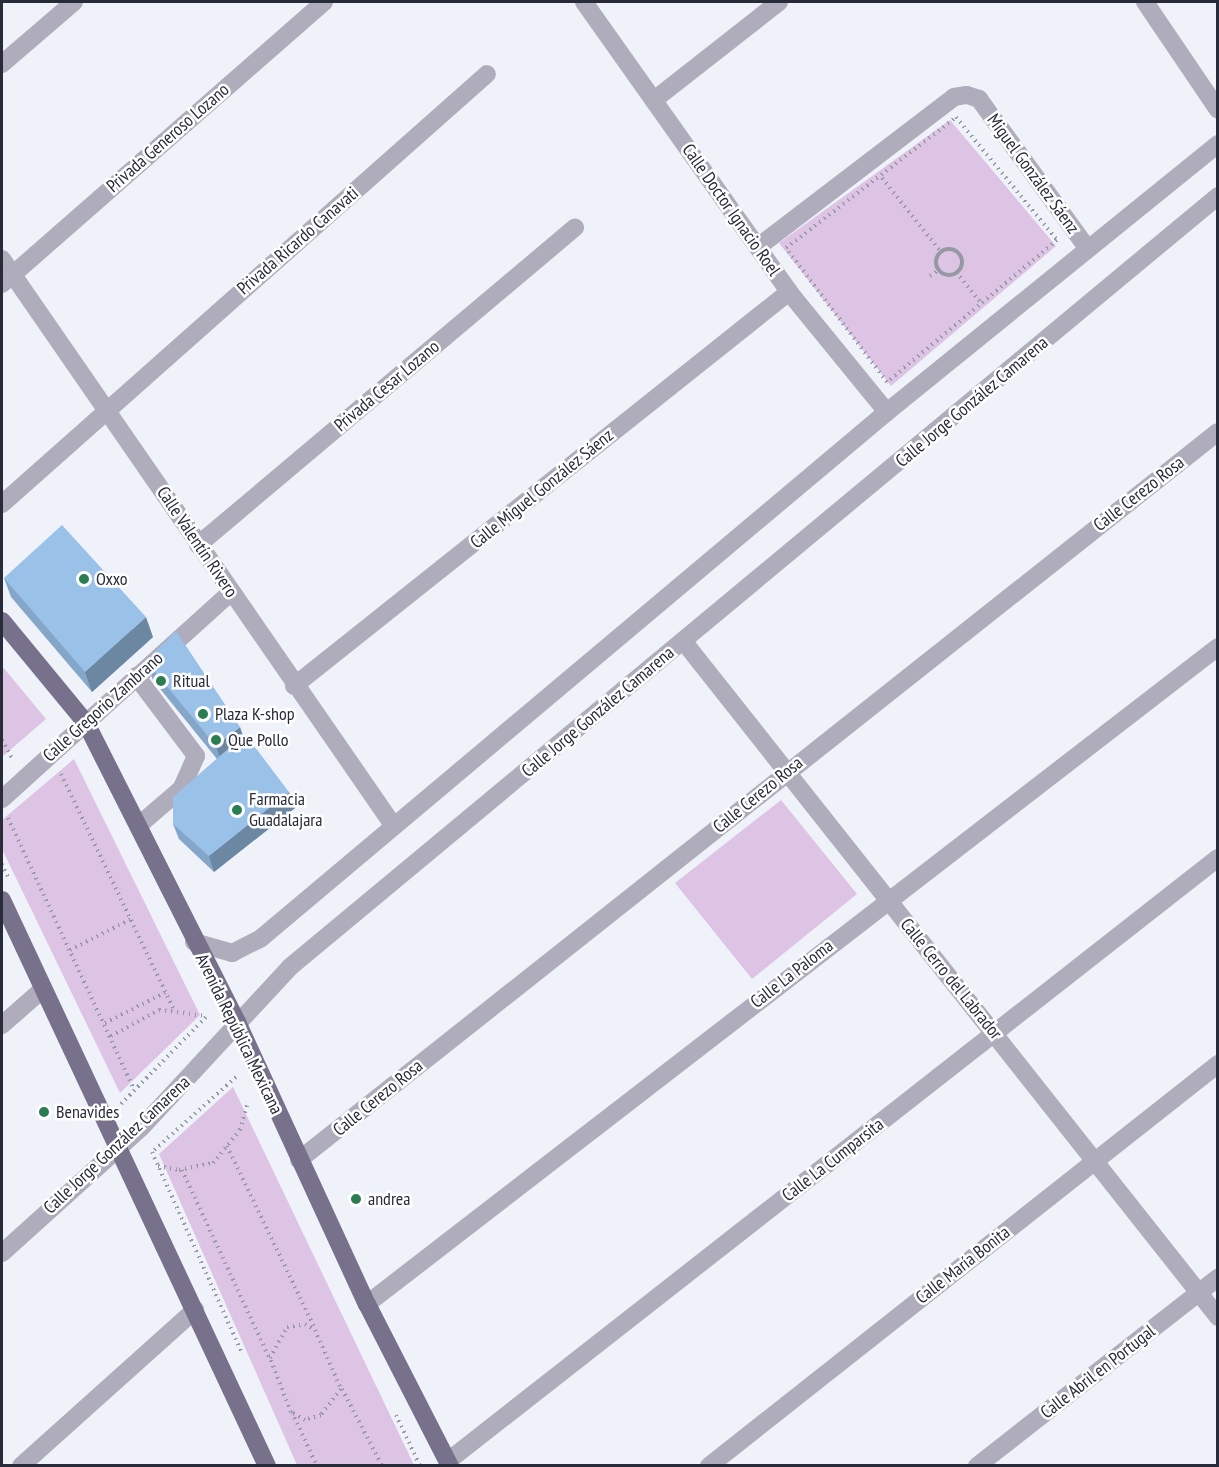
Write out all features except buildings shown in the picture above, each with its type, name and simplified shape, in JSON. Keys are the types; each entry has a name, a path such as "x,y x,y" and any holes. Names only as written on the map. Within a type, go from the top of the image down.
{"main road":[{"name":"Avenida República Mexicana","path":"2,621 86,723 139,825 194,942 237,1022 367,1304 449,1463"},
{"path":"7,892 42,990 267,1466"}],"street":[{"path":"2,64 74,2"},
{"name":"Privada Generoso Lozano","path":"7,279 324,2"},
{"name":"Calle Doctor Ignacio Roel","path":"584,2 789,292 887,412"},
{"path":"654,100 779,2"},
{"path":"1145,2 1218,111"},
{"name":"Privada Ricardo Canavati","path":"2,504 488,74"},
{"name":"Miguel González Sáenz","path":"758,247 954,97 979,99 1088,249"},
{"path":"194,942 221,952 248,947 887,412 1218,144"},
{"name":"Calle Jorge González Camarena","path":"2,1253 168,1101 237,1022 290,967 684,642 1218,196"},
{"name":"Privada Cesar Lozano","path":"198,545 575,228"},
{"name":"Calle Valentín Rivero","path":"2,259 7,279 108,409 294,686 393,825"},
{"name":"Calle Miguel González Sáenz","path":"294,686 789,292"},
{"name":"Calle Cerezo Rosa","path":"299,1160 1218,432"},
{"name":"Calle Gregorio Zambrano","path":"2,804 136,676 231,592"},
{"name":"Calle Cerro del Labrador","path":"684,642 785,773 1218,1317"},
{"name":"Calle La Paloma","path":"367,1304 1218,647"},
{"path":"136,676 196,756 181,789 139,825"},
{"name":"Calle La Cumparsita","path":"449,1463 1218,858"},
{"path":"2,1025 42,990"},
{"name":"Calle María Bonita","path":"709,1466 1218,1064"},
{"name":"Calle Abril en Portugal","path":"977,1466 1218,1278"},
{"path":"21,1466 195,1310"}],"path":[{"path":"956,117 1057,240 886,382 786,248 880,175 956,117"},
{"path":"880,175 941,252 939,270"},
{"path":"941,252 959,253 962,264 957,272"},
{"path":"930,276 939,270 957,272 981,303"},
{"path":"2,740 12,758"},
{"path":"7,762 20,750"},
{"path":"57,765 174,1010"},
{"path":"2,804 134,1090"},
{"path":"2,864 7,892"},
{"path":"70,950 131,919"},
{"path":"105,1023 166,992"},
{"path":"203,1005 208,1016"},
{"path":"111,1036 159,1010 174,1010 208,1016"},
{"path":"114,1095 119,1105 208,1016"},
{"path":"239,1084 235,1075 152,1152 244,1359"},
{"path":"244,1093 253,1112"},
{"path":"158,1166 182,1170 213,1163 240,1130 248,1102"},
{"path":"227,1146 341,1389 382,1466"},
{"path":"182,1170 270,1358 291,1412 317,1466"},
{"path":"270,1358 287,1327 305,1324 315,1330"},
{"path":"291,1412 305,1420 321,1415 341,1389"},
{"path":"395,1412 420,1466"}],"shaded area":[{"path":"950,120 1056,246 891,386 779,243"},
{"path":"2,666 46,719 2,757"},
{"path":"74,759 200,1015 120,1093 2,849 2,820"},
{"path":"781,800 857,894 752,979 675,883"},
{"path":"233,1087 414,1465 297,1465 159,1154"}],"place":[{"name":"Oxxo","path":"84,579"},
{"name":"Ritual","path":"161,681"},
{"name":"Plaza K-shop","path":"203,714"},
{"name":"Que Pollo","path":"216,740"},
{"name":"Farmacia Guadalajara","path":"237,810"},
{"name":"Benavides","path":"44,1112"},
{"name":"andrea","path":"356,1199"}]}
